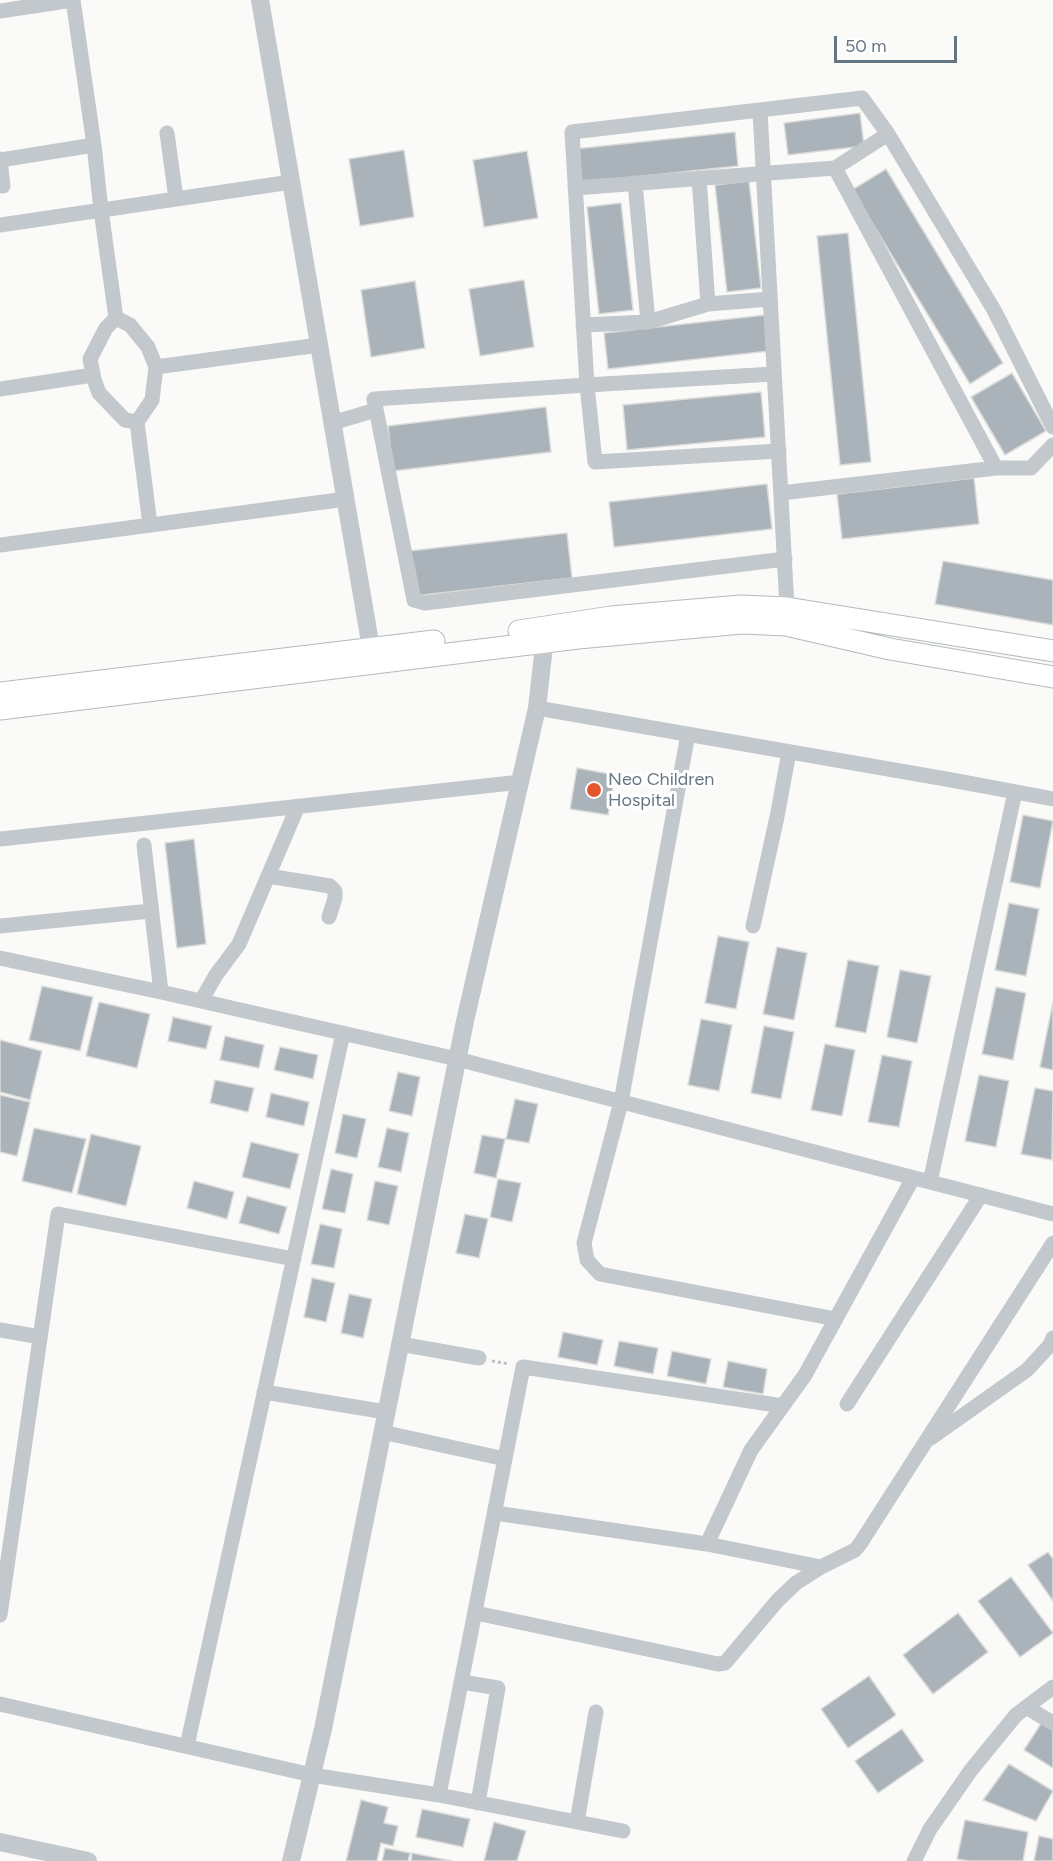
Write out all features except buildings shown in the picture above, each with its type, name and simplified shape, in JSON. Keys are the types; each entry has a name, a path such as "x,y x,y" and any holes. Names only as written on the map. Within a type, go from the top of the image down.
{"main road":[{"path":"545,634 611,617 741,606 787,608 1053,651"},
{"path":"0,710 373,655 483,636 742,623 786,625 890,649 1053,677"},
{"path":"0,693 373,655"}],"street":[{"path":"0,11 73,0 116,318"},
{"path":"260,0 373,655"},
{"path":"778,451 595,462 587,385 572,132 862,98 888,134 994,310 1053,427"},
{"path":"760,111 787,608"},
{"path":"167,133 176,199"},
{"path":"575,188 835,168 888,134"},
{"path":"3,186 0,160 94,145"},
{"path":"835,168 996,468"},
{"path":"699,178 708,304"},
{"path":"0,225 291,182"},
{"path":"634,183 648,322"},
{"path":"583,325 648,322 708,304 770,299"},
{"path":"116,318 130,325 148,346 156,367 152,400 137,422 150,525"},
{"path":"116,318 105,328 90,359 93,375 99,393 125,420 137,422"},
{"path":"156,367 319,345"},
{"path":"774,374 374,399 414,600 425,603 784,559"},
{"path":"0,389 93,375"},
{"path":"332,423 376,410"},
{"path":"781,493 996,468 1031,468 1053,445"},
{"path":"0,545 345,499"},
{"path":"291,1861 323,1729 457,1059 537,708 545,634"},
{"path":"537,708 1053,799"},
{"path":"688,734 621,1102 584,1243 587,1260 600,1274 836,1319"},
{"path":"753,926 789,752"},
{"path":"0,839 521,782"},
{"path":"930,1182 1015,792"},
{"path":"201,1001 216,975 239,944 298,806"},
{"path":"144,845 161,992"},
{"path":"268,876 330,886 335,891 335,898 329,917"},
{"path":"0,926 152,912"},
{"path":"0,958 457,1059 1053,1214"},
{"path":"187,1746 343,1033"},
{"path":"707,1544 751,1450 805,1375 913,1178"},
{"path":"847,1404 981,1195"},
{"path":"0,1615 58,1214 294,1259"},
{"path":"476,1613 718,1664 725,1663 790,1588 821,1567 855,1550 860,1544 1053,1243"},
{"path":"0,1330 40,1337"},
{"path":"925,1442 1027,1370 1050,1345 1053,1338"},
{"path":"400,1344 479,1358"},
{"path":"439,1796 523,1367 783,1406"},
{"path":"264,1392 386,1412"},
{"path":"382,1432 506,1459"},
{"path":"495,1513 707,1544 821,1567"},
{"path":"462,1682 498,1688 478,1803"},
{"path":"914,1861 930,1829 971,1770 1016,1715 1053,1687"},
{"path":"0,1704 312,1775 623,1830"},
{"path":"1026,1707 1053,1723"},
{"path":"577,1822 596,1712"},
{"path":"0,1842 88,1861"}],"path":[{"path":"479,1358 523,1367"}],"place":[{"name":"Neo Children Hospital","path":"594,790"}]}
